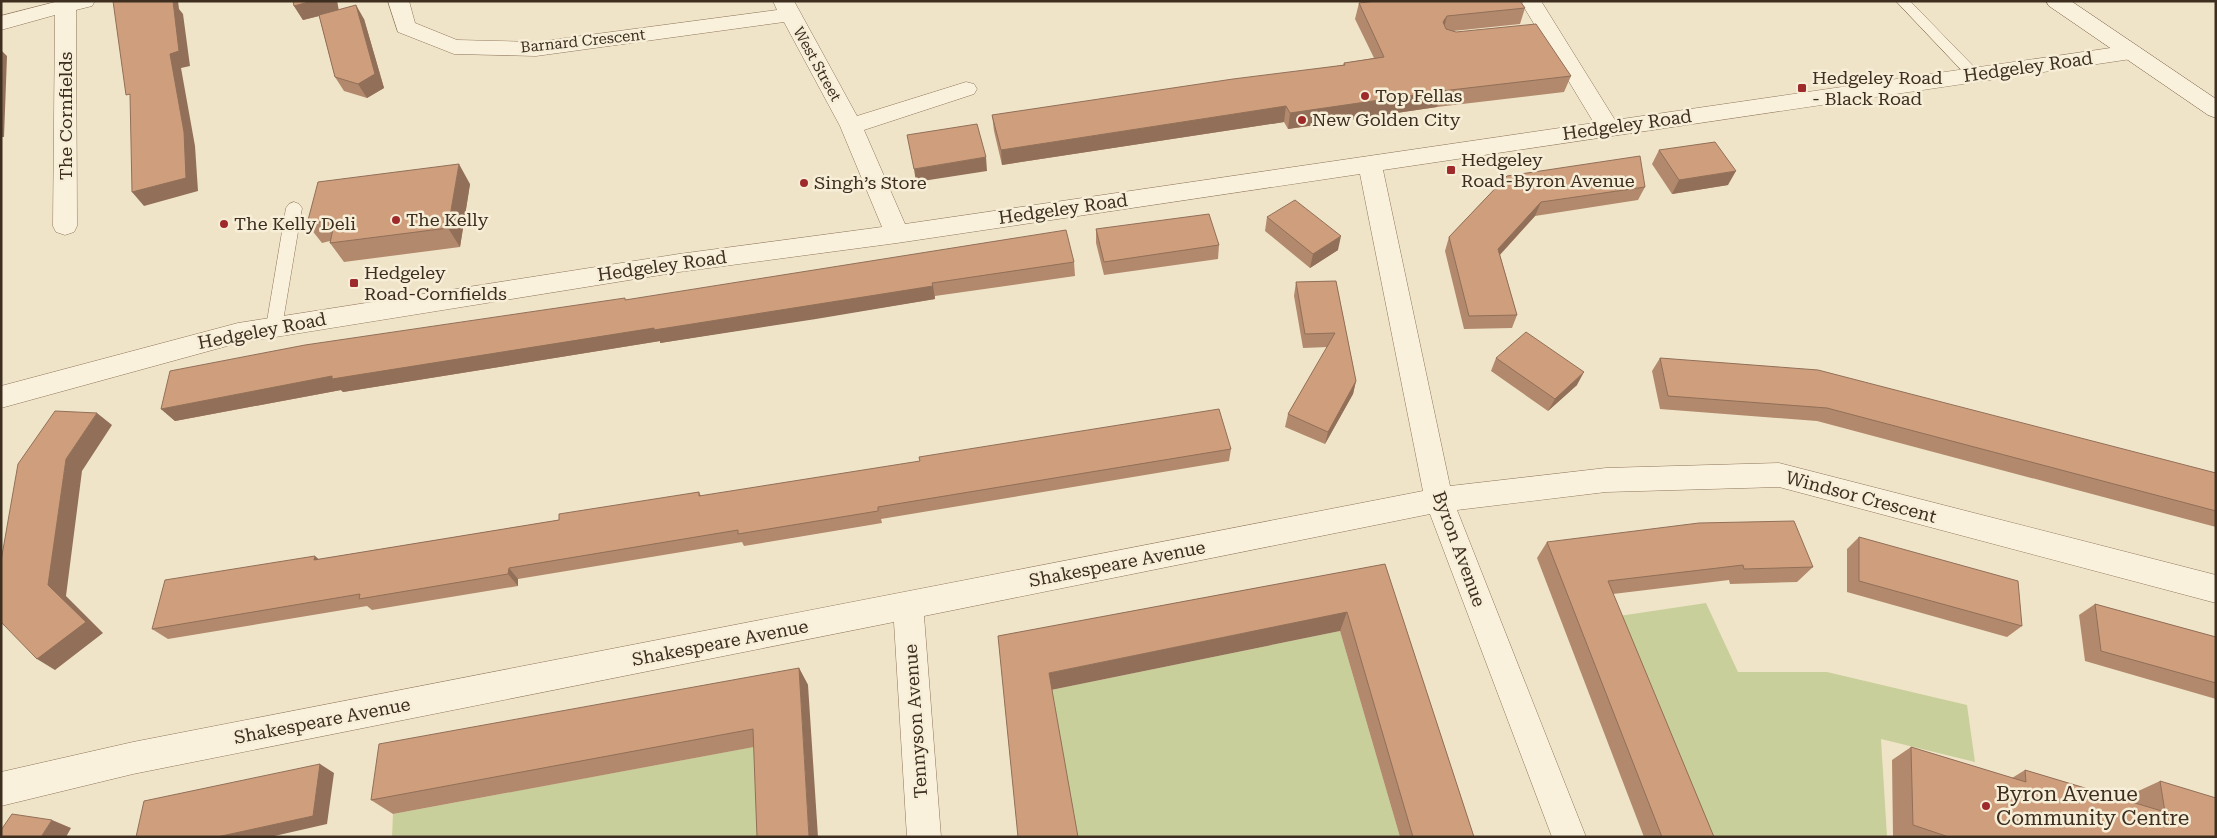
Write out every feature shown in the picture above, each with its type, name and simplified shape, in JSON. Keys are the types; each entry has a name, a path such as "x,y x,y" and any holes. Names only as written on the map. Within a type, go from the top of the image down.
{"street":[{"name":"Barnard Crescent","path":"398,1 406,27 454,47 536,49 786,8"},
{"path":"2056,1 2216,110"},
{"name":"The Cornfields","path":"1,23 75,4 66,226"},
{"path":"1532,4 1538,31 1608,128"},
{"name":"West Street","path":"786,8 851,126 896,234"},
{"name":"Hedgeley Road","path":"1,397 238,333 274,327 678,263 896,234 2131,52"},
{"path":"851,126 966,89"},
{"name":"Byron Avenue","path":"1370,163 1439,500 1569,837"},
{"name":"Windsor Crescent","path":"1439,500 1606,480 1779,475 2216,589"},
{"name":"Shakespeare Avenue","path":"1,789 143,756 1439,500"},
{"name":"Tennyson Avenue","path":"908,606 924,837"}],"lane":[{"path":"1902,1 1974,75"},
{"path":"274,327 294,208"}],"green space":[{"path":"1706,603 1738,672 1827,672 1967,705 1975,762 1881,739 1887,837 1713,837 1619,616"},
{"path":"1340,631 1400,837 1077,837 1051,690"},
{"path":"764,745 767,837 392,837 393,814"}],"building":[{"path":"113,1 173,1 179,51 170,54 184,132 186,178 132,192 130,94 126,95"},
{"path":"293,1 312,1 294,6"},
{"path":"1376,1 1520,1 1525,8 1447,16 1443,22 1446,29 1456,32 1536,24 1571,76 1442,91 1290,113 1286,106 1001,150 992,115 1233,79 1345,65 1344,63 1384,57 1359,3"},
{"path":"356,5 375,74 358,84 335,77 319,15"},
{"path":"977,124 986,157 914,169 907,135"},
{"path":"1715,142 1736,171 1679,180 1659,150"},
{"path":"1640,156 1645,187 1541,202 1498,249 1517,315 1469,316 1449,237 1507,176"},
{"path":"459,164 448,228 330,243 335,220 307,224 318,182"},
{"path":"1295,200 1341,236 1313,254 1267,217"},
{"path":"1209,214 1219,245 1104,262 1096,229"},
{"path":"1066,230 1074,262 932,283 933,286 654,330 654,328 332,379 332,376 161,409 170,371 305,345 625,298 625,300"},
{"path":"1336,281 1356,381 1328,432 1288,414 1335,333 1305,334 1296,282"},
{"path":"1526,332 1584,372 1555,399 1496,358"},
{"path":"1660,358 1818,370 2216,473 2216,511 1827,408 1668,396"},
{"path":"1219,409 1231,449 878,507 878,511 738,534 738,530 509,568 508,574 359,599 360,594 152,629 165,580 315,556 314,560 559,520 559,514 699,492 699,496 920,461 919,457"},
{"path":"55,411 97,413 66,459 48,585 86,622 37,659 1,622 1,561 18,464"},
{"path":"1794,521 1813,567 1744,569 1743,565 1608,581 1714,837 1662,837 1547,542 1699,523"},
{"path":"1859,537 2018,581 2022,626 1859,581"},
{"path":"1385,564 1474,837 1413,837 1347,612 1049,673 1078,837 1018,837 998,636"},
{"path":"2095,604 2216,637 2216,683 2101,651"},
{"path":"799,668 809,837 757,837 753,729 371,800 379,744"},
{"path":"1911,747 2026,782 2025,770 2165,812 2160,781 2216,798 2216,837 1949,837 1913,825"},
{"path":"320,764 313,816 217,837 136,837 144,801"},
{"path":"12,814 52,820 41,837 1,837 1,830"}],"place":[{"name":"Hedgeley Road - Black Road","path":"1802,88"},
{"name":"Top Fellas","path":"1365,96"},
{"name":"New Golden City","path":"1302,120"},
{"name":"Hedgeley Road-Byron Avenue","path":"1451,170"},
{"name":"Singh’s Store","path":"804,183"},
{"name":"The Kelly","path":"396,220"},
{"name":"The Kelly Deli","path":"224,224"},
{"name":"Hedgeley Road-Cornfields","path":"354,283"},
{"name":"Byron Avenue Community Centre","path":"1986,806"}]}
